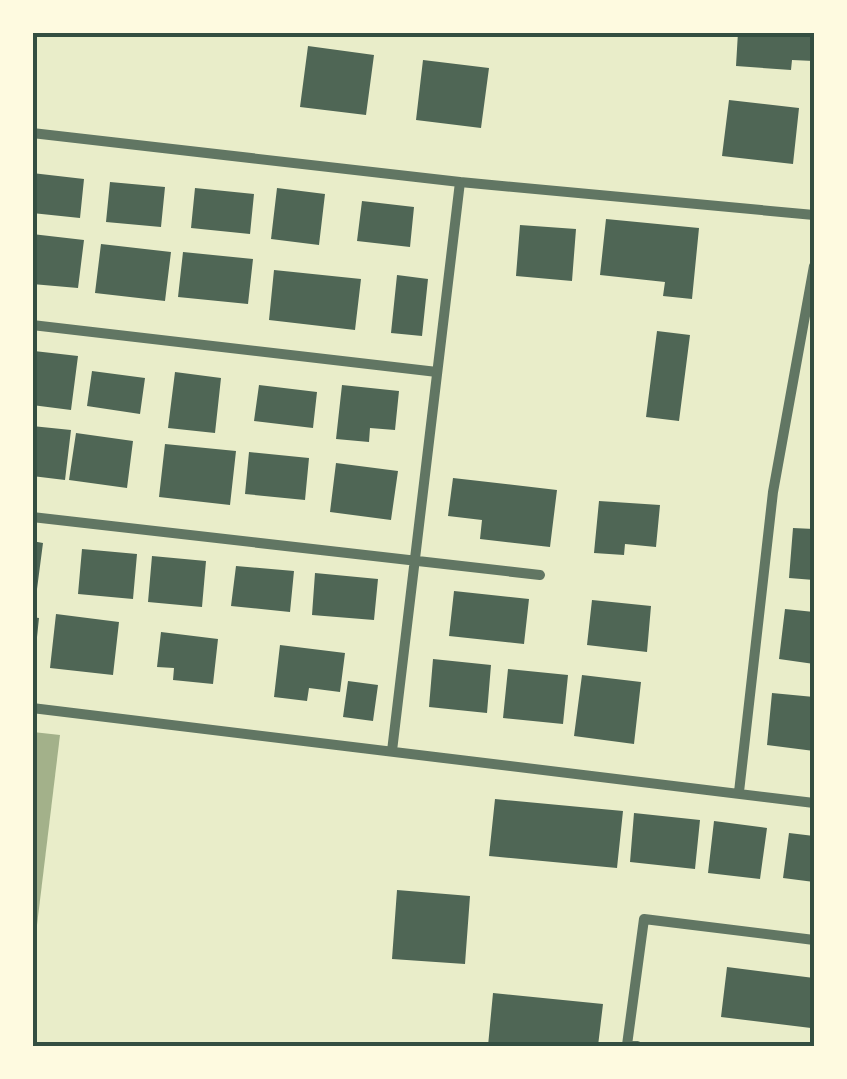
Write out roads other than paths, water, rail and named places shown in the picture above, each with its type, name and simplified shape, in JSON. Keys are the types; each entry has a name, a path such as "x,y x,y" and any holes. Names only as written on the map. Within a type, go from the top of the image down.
{"street":[{"path":"32,133 460,182 814,215"},
{"path":"392,750 460,182"},
{"path":"739,792 774,492 814,266"},
{"path":"32,325 437,372"},
{"path":"32,517 540,575"},
{"path":"32,708 814,804"},
{"path":"638,1046 627,1045 644,919 814,940"}]}
